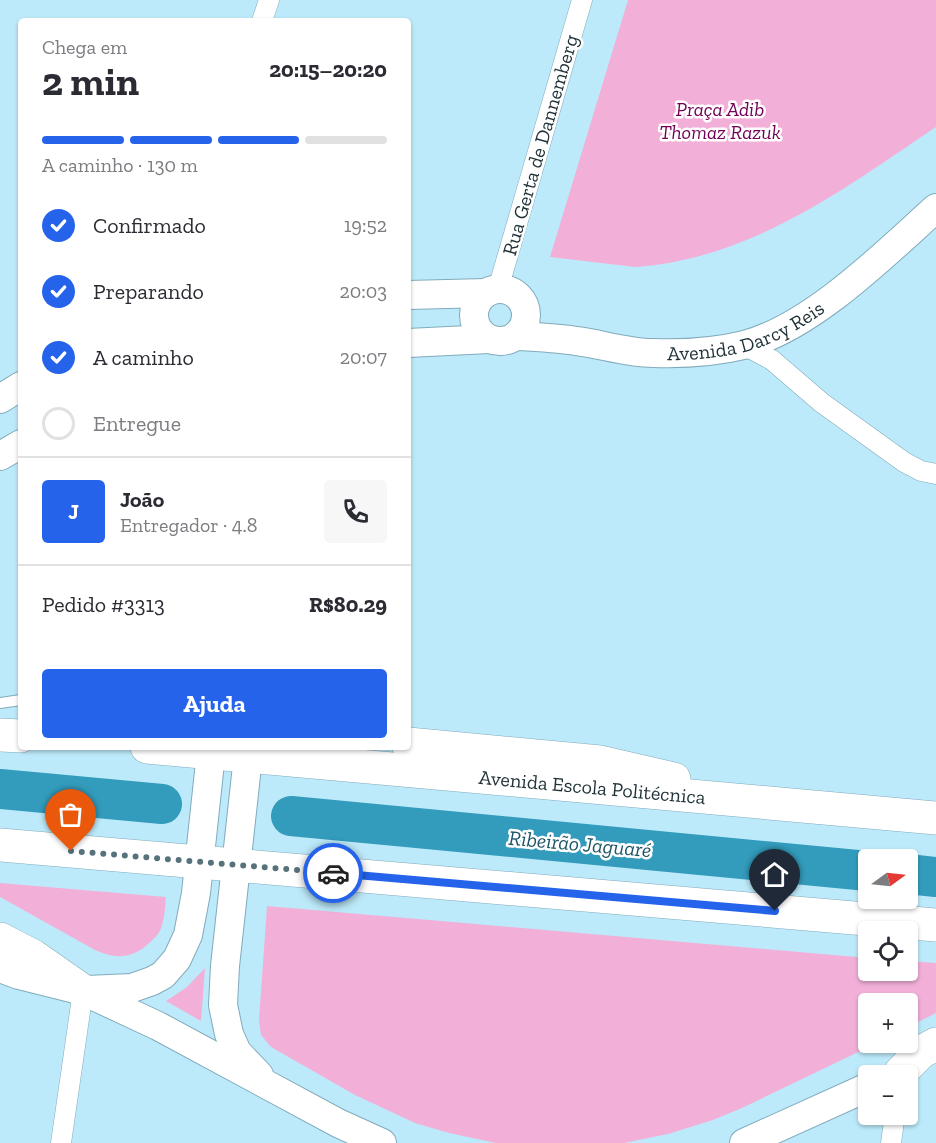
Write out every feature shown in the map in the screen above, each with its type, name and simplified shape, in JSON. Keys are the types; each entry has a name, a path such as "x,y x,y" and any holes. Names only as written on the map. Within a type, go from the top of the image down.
{"highway":[{"path":"0,735 18,736"},
{"path":"411,744 600,762 645,771 772,804"},
{"name":"Avenida Escola Politécnica","path":"181,750 211,753 253,752 286,759 936,818"},
{"path":"0,845 936,925"},
{"path":"0,939 33,956 83,991"},
{"path":"907,1065 921,1052 936,1044"}],"main road":[{"name":"Avenida Darcy Reis","path":"517,336 574,340 651,353 697,351 744,345 782,330 813,312 880,258 936,208"},
{"path":"489,339 478,330 474,317 477,303 492,291"},
{"path":"411,295 512,292 523,302 526,316 522,331 517,336 503,342 489,339 411,343"},
{"path":"0,399 18,388"},
{"path":"0,456 18,446"},
{"path":"253,752 236,865 223,1005 229,1034 237,1052 270,1087"},
{"path":"83,991 132,987 163,975 177,959 188,935 201,862 211,753"},
{"path":"0,968 83,991 158,1026 375,1142"},
{"path":"918,1067 936,1060"},
{"path":"744,1143 858,1092"}],"street":[{"path":"263,18 269,0"},
{"name":"Rua Gerta de Dannemberg","path":"492,291 582,0"},
{"path":"744,345 772,360 822,403 904,462 921,471 936,474"},
{"path":"61,1143 83,991"},
{"path":"891,1143 893,1125"}],"lane":[{"path":"0,703 18,700"}],"green space":[{"name":"Praça Adib Thomaz Razuk","path":"628,0 936,0 936,127 866,174 794,217 757,236 718,250 677,261 635,267 550,257"},
{"path":"0,883 166,897 163,922 156,936 136,953 123,956 109,955 95,950 0,897"},
{"path":"267,906 858,957 858,981 918,981 918,962 936,963 936,1013 918,1022 918,993 858,993 858,1052 713,1120 668,1134 624,1143 496,1143 415,1123 355,1095 271,1047 261,1035 259,1020"},
{"path":"205,968 201,1021 166,1001 187,987"}],"waterway":[{"name":"Ribeirão Jaguaré","path":"0,789 162,804"},
{"name":"Ribeirão Jaguaré","path":"291,816 858,870"},
{"name":"Ribeirão Jaguaré","path":"918,875 936,877"}],"way so far":[{"path":"71,851 333,873"}],"route":[{"path":"333,873 775,911"}]}
